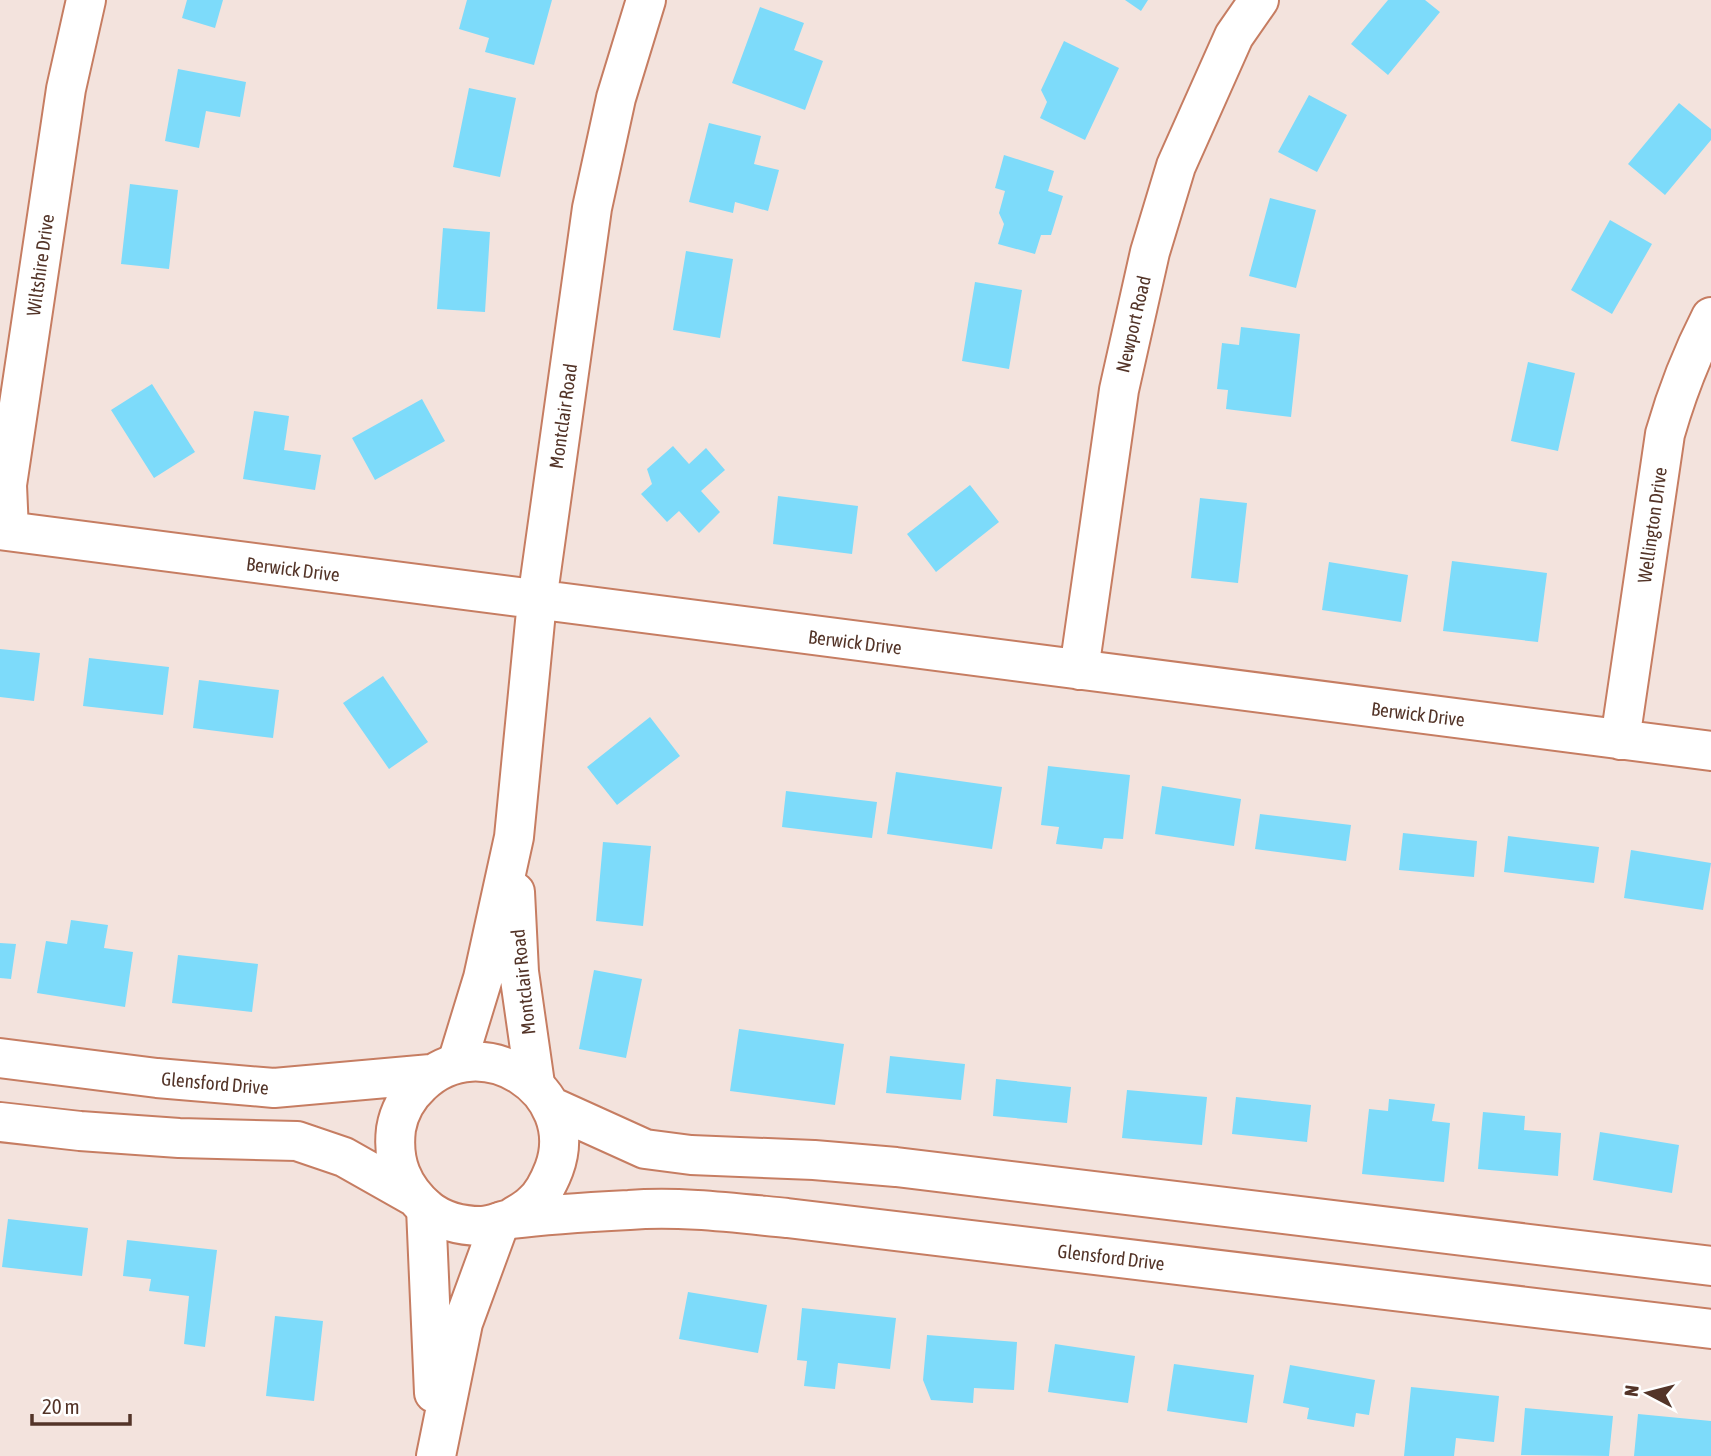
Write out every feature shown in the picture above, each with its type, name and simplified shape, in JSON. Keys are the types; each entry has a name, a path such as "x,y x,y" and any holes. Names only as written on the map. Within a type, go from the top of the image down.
{"street":[{"name":"Wiltshire Drive","path":"5,531 7,485 66,89 86,0"},
{"name":"Montclair Road","path":"444,1068 482,978 514,837 537,601 592,208 616,97 646,0"},
{"name":"Newport Road","path":"1079,670 1119,390 1150,252 1176,166 1234,36 1259,0"},
{"name":"Wellington Drive","path":"1620,740 1665,434 1678,390 1711,317"},
{"name":"Berwick Drive","path":"5,531 1711,751"},
{"name":"Montclair Road","path":"514,837 519,972 543,1095"},
{"name":"Glensford Drive","path":"0,1058 157,1078 274,1088 444,1068"},
{"path":"436,1453 419,1202 400,1173 394,1146 398,1118 411,1093 444,1068 485,1060 512,1068 543,1095 645,1149 691,1155 814,1160 910,1169 1711,1266"},
{"path":"0,1122 180,1138 297,1141 344,1157 419,1202 433,1214 457,1224 484,1226 505,1220 532,1204 549,1183 558,1158 558,1131 543,1095"},
{"name":"Glensford Drive","path":"505,1220 631,1209 692,1210 787,1218 1711,1329"},
{"path":"436,1453 463,1323 505,1220"}],"building":[{"path":"187,0 223,0 215,28 182,18"},
{"path":"467,0 552,0 534,65 485,52 489,38 459,29"},
{"path":"1125,0 1148,0 1141,11"},
{"path":"1388,0 1425,0 1440,12 1388,75 1351,44"},
{"path":"760,7 804,23 794,50 823,61 805,110 732,83"},
{"path":"1064,41 1119,68 1085,140 1040,118 1047,102 1041,90"},
{"path":"178,69 246,82 240,117 206,111 199,148 165,141"},
{"path":"469,88 516,98 500,177 453,167"},
{"path":"1309,95 1347,115 1317,172 1278,152"},
{"path":"1679,103 1711,129 1711,140 1665,195 1628,164"},
{"path":"709,123 761,136 754,164 779,170 768,211 735,202 733,213 689,202"},
{"path":"1004,155 1054,171 1048,191 1063,196 1051,235 1041,235 1035,254 998,244 1004,224 999,213 1005,191 995,188"},
{"path":"130,184 178,190 169,269 121,264"},
{"path":"1270,198 1316,210 1296,288 1249,276"},
{"path":"1610,220 1652,244 1612,314 1571,290"},
{"path":"443,228 490,232 485,312 437,309"},
{"path":"686,251 733,259 720,338 673,330"},
{"path":"975,282 1022,290 1009,369 962,361"},
{"path":"1241,327 1300,334 1291,417 1226,409 1228,390 1217,389 1222,343 1239,345"},
{"path":"1528,362 1575,373 1558,451 1511,441"},
{"path":"152,384 195,452 154,478 111,410"},
{"path":"422,399 445,441 375,480 352,438"},
{"path":"254,411 289,416 284,450 321,455 315,490 243,479"},
{"path":"673,446 689,464 706,448 725,470 701,491 720,512 699,533 679,511 667,522 641,494 652,484 647,469"},
{"path":"970,485 999,522 936,572 907,534"},
{"path":"778,496 858,506 852,554 773,544"},
{"path":"1200,498 1247,503 1238,583 1191,578"},
{"path":"1452,561 1547,573 1538,642 1443,631"},
{"path":"1329,562 1408,575 1401,622 1322,610"},
{"path":"0,649 40,653 34,701 0,697"},
{"path":"89,658 169,667 163,715 83,706"},
{"path":"383,676 428,742 389,769 343,703"},
{"path":"199,680 279,690 273,738 193,728"},
{"path":"650,717 680,756 617,805 587,767"},
{"path":"1048,766 1130,775 1123,839 1104,838 1102,849 1056,844 1059,827 1041,825"},
{"path":"896,772 1002,787 992,849 887,834"},
{"path":"1162,786 1241,799 1234,846 1155,834"},
{"path":"786,791 877,802 872,838 782,827"},
{"path":"1260,814 1351,825 1346,861 1255,849"},
{"path":"1403,833 1477,841 1474,877 1399,870"},
{"path":"1508,836 1599,847 1594,883 1504,872"},
{"path":"603,842 651,846 643,926 596,921"},
{"path":"1631,850 1711,863 1703,910 1624,898"},
{"path":"71,920 108,925 104,948 133,952 125,1007 37,993 46,941 67,944"},
{"path":"0,943 16,944 11,979 0,978"},
{"path":"178,955 258,964 252,1012 172,1003"},
{"path":"594,970 642,979 626,1058 579,1049"},
{"path":"739,1029 844,1044 835,1105 730,1091"},
{"path":"890,1056 965,1064 961,1100 886,1093"},
{"path":"996,1079 1071,1087 1067,1123 993,1116"},
{"path":"1127,1090 1207,1097 1202,1145 1122,1138"},
{"path":"1236,1097 1311,1105 1307,1142 1232,1134"},
{"path":"1389,1099 1435,1104 1432,1121 1450,1123 1444,1182 1362,1174 1369,1109 1388,1111"},
{"path":"1483,1112 1525,1116 1524,1130 1561,1133 1558,1176 1478,1169"},
{"path":"1600,1132 1679,1145 1672,1193 1593,1180"},
{"path":"8,1219 88,1228 82,1276 2,1267"},
{"path":"127,1240 217,1250 205,1347 184,1344 189,1296 149,1291 151,1279 123,1276"},
{"path":"688,1292 767,1305 758,1353 679,1339"},
{"path":"802,1308 896,1318 890,1369 838,1363 835,1389 804,1386 807,1361 797,1360"},
{"path":"275,1316 323,1321 314,1401 266,1396"},
{"path":"927,1335 1017,1342 1014,1390 974,1388 973,1403 931,1400 923,1380"},
{"path":"1055,1344 1135,1356 1128,1403 1048,1392"},
{"path":"1174,1364 1254,1375 1247,1423 1167,1411"},
{"path":"1290,1365 1375,1380 1369,1415 1356,1413 1354,1427 1307,1419 1309,1408 1283,1403"},
{"path":"1411,1387 1499,1396 1494,1442 1456,1438 1454,1456 1404,1456"},
{"path":"1525,1408 1613,1416 1609,1456 1521,1455"},
{"path":"1638,1414 1711,1421 1711,1456 1634,1456"}]}
